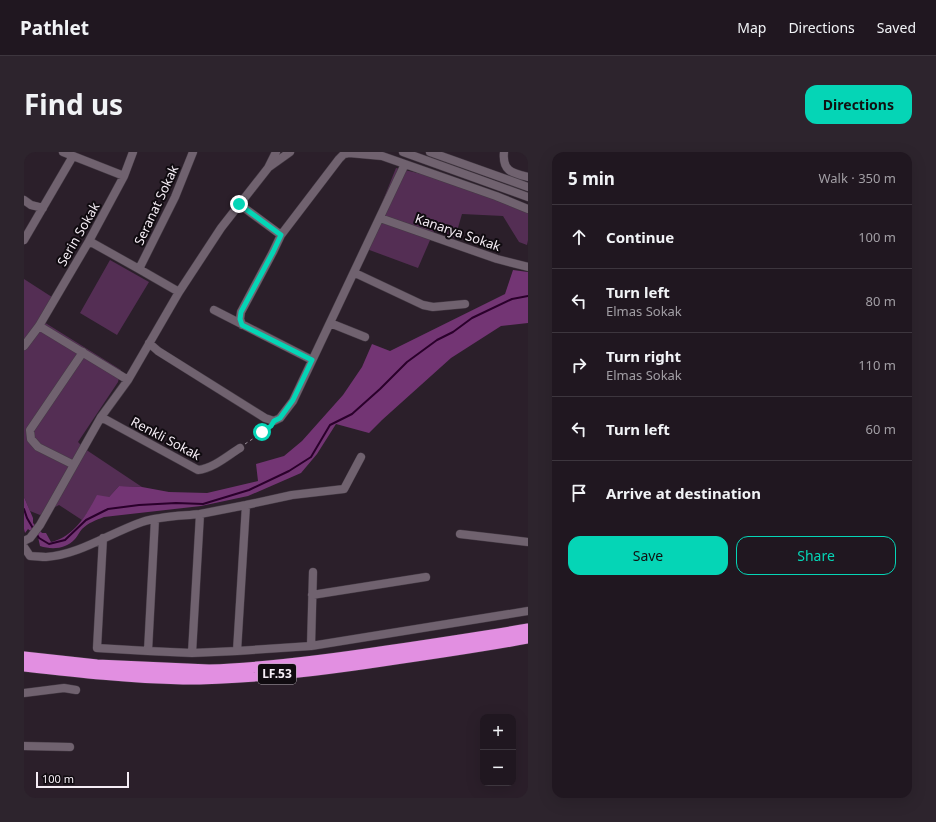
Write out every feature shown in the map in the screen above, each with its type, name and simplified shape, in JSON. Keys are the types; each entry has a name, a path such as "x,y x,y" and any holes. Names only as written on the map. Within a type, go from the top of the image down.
{"highway":[{"name":"LF.53","path":"24,657 98,665 209,670 303,662 411,648 528,629"},
{"name":"LF.53","path":"24,666 144,677 223,678 336,668 475,648 528,638"},
{"path":"24,650 209,670"}],"street":[{"path":"63,152 124,176"},
{"name":"Serin Sokak","path":"24,346 39,326 88,241 124,176 133,152"},
{"name":"Seranat Sokak","path":"140,269 175,196 193,152"},
{"path":"27,540 40,525 101,417 128,380 179,292 221,228 268,168 276,152"},
{"path":"268,168 290,152"},
{"path":"402,152 528,197"},
{"path":"430,152 528,187"},
{"path":"504,152 504,163 506,168 528,177"},
{"path":"242,325 240,319 241,312 281,235 344,154 349,153 382,156 496,196 528,209"},
{"path":"24,240 72,156"},
{"path":"149,343 158,351 265,418 274,421 280,418 293,400 405,164"},
{"path":"433,174 437,164"},
{"path":"24,200 31,205 43,208"},
{"path":"239,204 281,235"},
{"name":"Kanarya Sokak","path":"380,218 490,256 528,267"},
{"path":"88,241 179,292"},
{"path":"354,273 422,305 434,307 465,304"},
{"path":"214,310 312,360"},
{"path":"330,323 365,337"},
{"path":"39,326 128,380"},
{"path":"74,465 38,447 31,439 30,430 82,352"},
{"name":"Renkli Sokak","path":"101,417 198,470 206,469 216,464 240,448"},
{"path":"24,547 30,556 46,557 80,549 103,538 155,519 200,514 292,496 344,489 361,457"},
{"path":"237,652 246,505"},
{"path":"192,653 200,514"},
{"path":"148,651 155,519"},
{"path":"460,534 528,542"},
{"path":"103,538 97,648 192,653 237,652 310,646 528,611"},
{"path":"310,646 313,572"},
{"path":"312,595 426,577"},
{"path":"24,693 64,688 76,690"},
{"path":"24,746 70,747"}],"path":[{"path":"240,448 271,426 274,421"}],"shaded area":[{"path":"396,168 435,177 528,212 527,245 519,242 503,216 462,214 455,238 434,231 418,268 364,248"},
{"path":"110,260 149,282 117,335 80,313"},
{"path":"513,270 528,272 528,323 501,326 451,358 369,433 336,424 317,454 301,473 248,496 201,506 104,517 87,525 82,529 76,538 67,545 59,548 40,546 38,537 28,529 25,533 24,497 33,518 33,523 42,533 46,533 51,542 66,535 79,524 97,495 109,497 119,486 142,487 169,492 207,493 258,481 256,464 284,456 302,441 343,395 362,367 372,344 390,351 505,294"},
{"path":"24,279 55,299 39,319 121,370 118,382 78,442 85,449 142,487 119,486 109,497 90,509 82,520 59,505 40,515 30,511 24,497"}],"waterway":[{"path":"36,533 39,538 49,544 65,540 86,520 108,509 139,505 176,503 203,504 249,490 289,471 311,457 330,425 352,414 407,362 437,340 453,332 472,318 512,299 528,296"},
{"path":"24,509 34,530"}],"route":[{"path":"239,204 281,235 241,312 240,319 242,325 312,360 293,400 280,418 274,421 271,426 262,432"}]}
